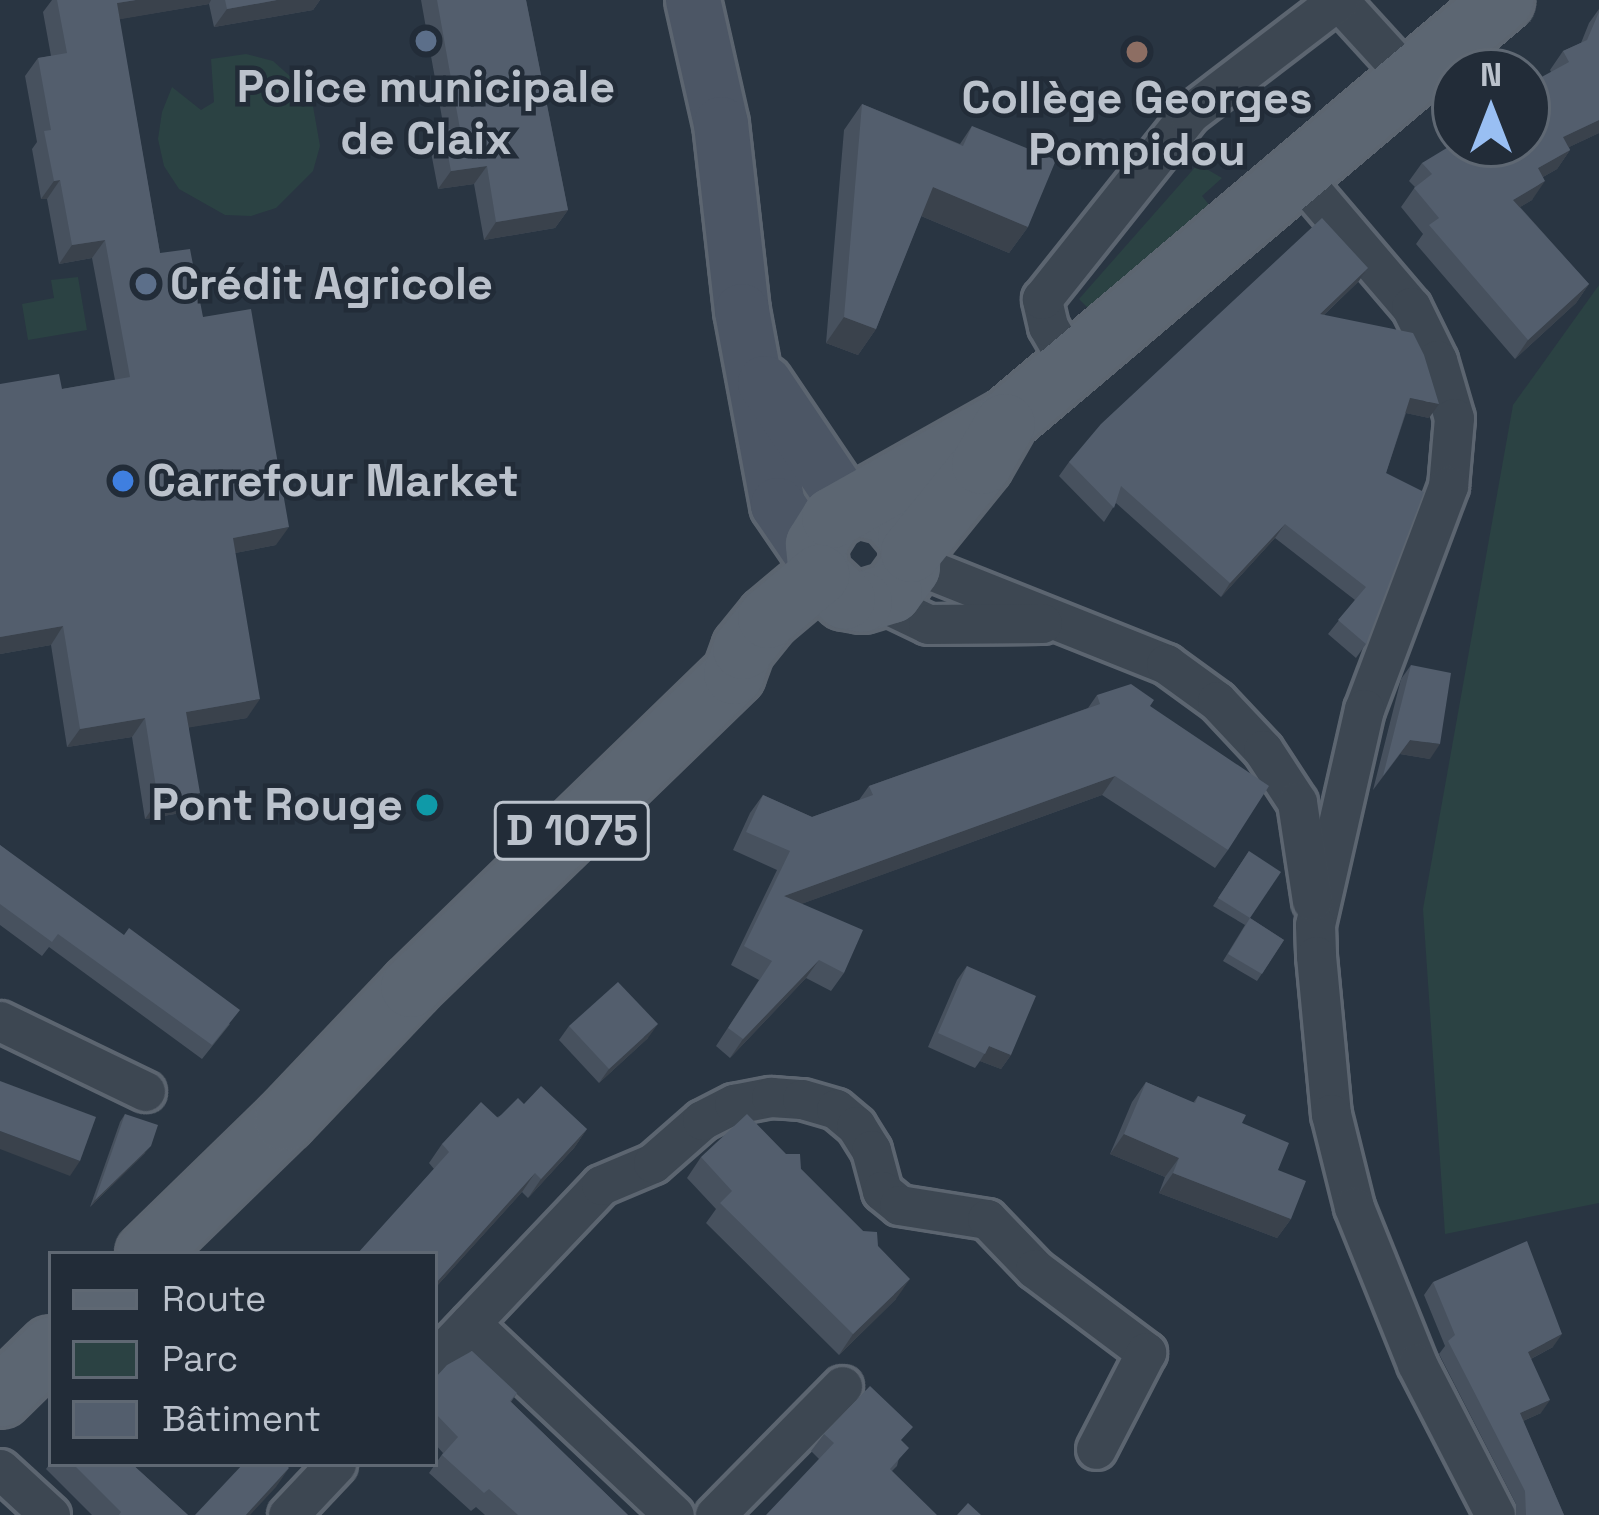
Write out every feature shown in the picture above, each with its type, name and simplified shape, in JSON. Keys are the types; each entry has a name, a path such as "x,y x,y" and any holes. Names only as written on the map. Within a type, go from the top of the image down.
{"main road":[{"path":"693,0 721,124 742,311 778,505 866,575 908,537 889,514 855,507 754,365"},
{"name":"D 1075","path":"855,507 1008,419 1503,0"},
{"name":"D 1075","path":"150,1251 286,1120 410,987 734,674 743,650 769,618 866,575 982,464 1008,419"},
{"path":"0,1397 48,1351"}],"street":[{"path":"1070,364 1048,326 1042,298 1189,114 1338,0 1411,80"},
{"path":"1299,176 1411,307 1437,360 1454,418 1448,486 1364,709 1315,925"},
{"path":"866,575 928,625 1053,623"},
{"path":"866,575 955,576 1053,623 1166,664 1217,701 1263,750 1297,802 1315,925 1331,1114 1354,1207 1417,1364 1495,1515"},
{"path":"0,1021 146,1090"},
{"path":"438,1357 601,1185 653,1163 702,1120 734,1103 802,1099 836,1109 856,1126 871,1150 882,1191 899,1205 987,1219 1035,1269 1146,1352 1096,1449"},
{"path":"470,1323 674,1515"},
{"path":"715,1515 842,1386"},
{"path":"288,1515 333,1467"},
{"path":"0,1469 50,1515"}],"green space":[{"path":"246,54 273,61 311,95 320,146 313,171 276,208 251,216 225,215 179,189 164,166 158,139 172,87 201,110 214,102 211,59"},
{"path":"1198,164 1222,178 1202,196 1214,211 1089,309 1079,299"},
{"path":"78,277 87,330 28,340 22,304 54,298 51,280"},
{"path":"1599,285 1599,1203 1445,1234 1423,909 1513,405"}],"building":[{"name":"Carrefour Market","path":"57,0 136,0 117,3 160,253 190,249 203,317 251,309 289,527 233,538 260,699 186,712 200,793 158,800 145,718 80,729 63,626 0,637 0,384 59,374 62,389 130,377 105,240 72,245 60,180 54,181 44,131 51,130 38,58 67,53"},
{"path":"225,0 277,0 227,9"},
{"path":"437,0 526,0 568,210 496,222 487,166 451,171 443,129 460,129"},
{"path":"1599,12 1599,120 1563,137 1570,150 1551,161 1551,72 1569,62 1563,51 1587,40"},
{"path":"862,104 963,146 972,126 1056,160 1028,227 933,187 876,329 844,317"},
{"path":"1431,158 1431,168 1538,168 1545,181 1513,200 1589,284 1528,340 1429,225 1439,218 1414,188 1432,174 1422,163"},
{"path":"1322,218 1368,268 1320,314 1413,333 1439,404 1410,398 1386,473 1424,492 1366,644 1338,620 1366,587 1285,524 1230,583 1121,486 1114,508 1069,462 1101,424"},
{"path":"1411,665 1451,673 1440,744 1410,740 1383,776"},
{"path":"1131,684 1154,700 1150,706 1269,786 1228,850 1115,776 784,896 863,930 844,973 819,960 743,1039 728,1028 772,961 744,946 790,851 746,832 763,795 812,817 873,795 869,786 1100,704 1097,695"},
{"path":"0,845 124,935 129,928 240,1010 212,1045 58,934 52,942 0,904"},
{"path":"1249,851 1281,872 1250,918 1218,898"},
{"path":"1250,918 1284,940 1262,974 1228,954"},
{"path":"967,966 1036,996 1011,1055 989,1046 985,1054 938,1033"},
{"path":"618,982 658,1024 609,1069 569,1026"},
{"path":"0,1081 96,1117 80,1161 0,1131"},
{"path":"1146,1082 1195,1103 1198,1096 1246,1115 1242,1123 1289,1143 1278,1170 1306,1181 1291,1219 1173,1173 1179,1158 1124,1134"},
{"path":"541,1086 587,1129 541,1179 535,1173 438,1281 438,1251 360,1251 449,1152 442,1144 481,1102 498,1118 518,1098 524,1104"},
{"path":"125,1114 158,1125 151,1146 95,1200"},
{"path":"747,1114 786,1154 800,1154 801,1169 863,1231 877,1232 878,1246 910,1279 853,1334 720,1203 732,1191 701,1157"},
{"path":"1527,1241 1562,1334 1528,1352 1550,1400 1520,1413 1564,1515 1526,1515 1525,1491 1448,1341 1455,1335 1433,1282"},
{"path":"472,1351 517,1393 510,1401 628,1515 518,1515 489,1489 484,1493 442,1455 458,1437 438,1416 438,1375"},
{"path":"870,1386 913,1427 901,1440 909,1448 890,1469 937,1515 766,1515 834,1443 824,1434"},
{"path":"76,1467 135,1467 188,1515 119,1515"},
{"path":"240,1467 289,1468 246,1515 195,1515"},
{"path":"968,1503 981,1515 957,1515"}],"place":[{"name":"Police municipale de Claix","path":"426,41"},
{"name":"Collège Georges Pompidou","path":"1137,52"},
{"name":"Crédit Agricole","path":"146,284"},
{"name":"Carrefour Market","path":"123,481"},
{"name":"Pont Rouge","path":"427,805"}]}
